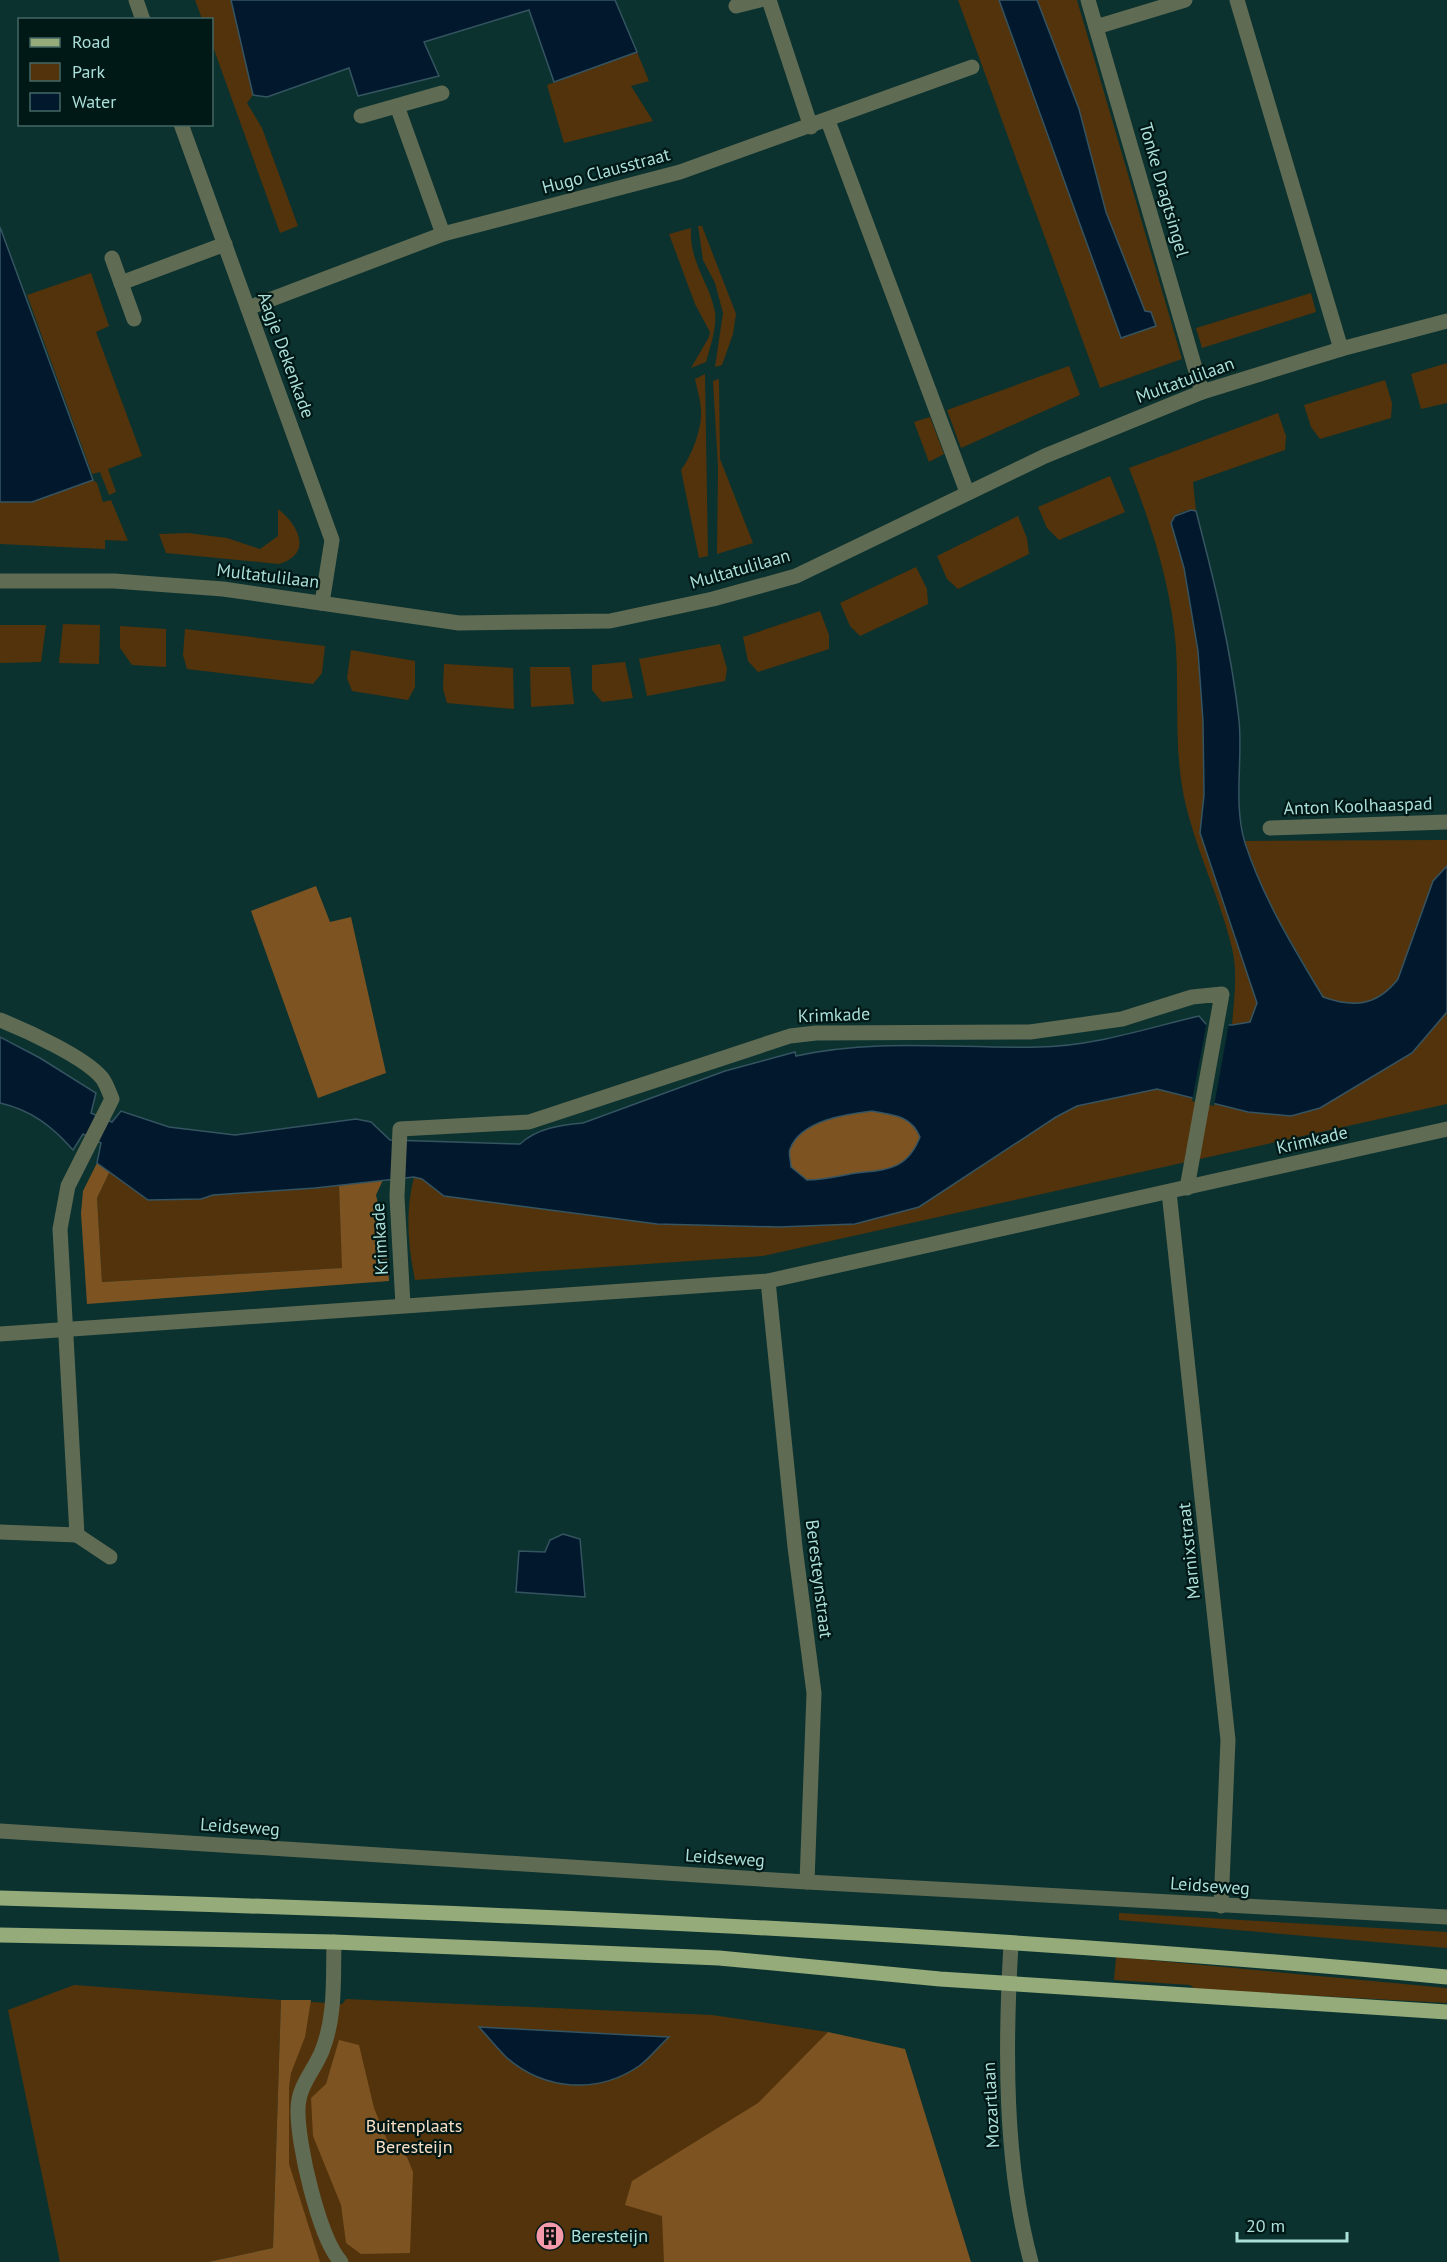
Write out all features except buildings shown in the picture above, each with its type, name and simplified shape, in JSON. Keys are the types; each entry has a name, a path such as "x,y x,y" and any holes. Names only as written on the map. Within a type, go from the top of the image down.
{"main road":[{"path":"0,1898 802,1929 1011,1944 1217,1955 1447,1977"},
{"path":"0,1935 334,1942 719,1958 940,1979 1447,2012"}],"street":[{"path":"136,0 142,18"},
{"path":"736,6 760,0"},
{"path":"770,0 811,127"},
{"name":"Tonke Dragtsingel","path":"1088,0 1103,25 1202,392"},
{"path":"1103,25 1185,0"},
{"path":"1237,0 1341,349"},
{"name":"Hugo Clausstraat","path":"248,308 443,234 680,172 828,121 972,67"},
{"path":"362,116 442,93"},
{"path":"397,106 443,234"},
{"path":"828,121 968,492"},
{"name":"Aagje Dekenkade","path":"182,126 332,540 322,603"},
{"path":"121,283 225,244"},
{"path":"112,258 134,319"},
{"name":"Multatulilaan","path":"0,581 136,582 222,589 459,623 610,621 713,599 796,576 1045,456 1202,392 1341,349 1447,321"},
{"name":"Anton Koolhaaspad","path":"1270,828 1447,822"},
{"name":"Krimkade","path":"403,1305 397,1197 400,1129 530,1122 790,1036 816,1033 1030,1032 1122,1019 1192,997 1222,994 1187,1188"},
{"path":"0,1020 37,1035 101,1077 112,1099 68,1186 60,1229 76,1535"},
{"name":"Krimkade","path":"0,1334 768,1281 1447,1129"},
{"name":"Marnixstraat","path":"1169,1192 1228,1740 1221,1906"},
{"name":"Beresteynstraat","path":"768,1281 795,1547 814,1693 807,1882"},
{"path":"0,1532 76,1535 110,1557"},
{"name":"Leidseweg","path":"0,1832 807,1882 1447,1917"},
{"path":"334,1942 332,2017 322,2052 303,2083 297,2108 303,2161 330,2242 342,2262"},
{"name":"Mozartlaan","path":"1011,1944 1008,2060 1017,2207 1031,2262"}],"green space":[{"path":"195,0 231,0 253,95 247,103 262,128 298,226 280,233 213,47 213,18 202,18"},
{"path":"958,0 999,0 1121,338 1156,326 1151,312 1145,311 1106,212 1079,109 1037,0 1077,0 1182,359 1100,388"},
{"path":"637,52 649,81 631,86 653,121 564,143 547,85"},
{"path":"698,226 702,226 736,314 733,334 722,365 715,367 723,313 715,283 703,260"},
{"path":"691,228 693,252 712,301 715,324 706,362 691,368 710,332 695,304 669,234"},
{"path":"91,273 109,326 96,332 142,456 108,469 116,492 109,495 100,472 92,474 27,295"},
{"path":"1311,293 1316,312 1202,348 1196,328"},
{"path":"1447,363 1447,403 1421,409 1411,374"},
{"path":"1069,366 1080,395 961,448 947,410"},
{"path":"705,374 708,556 699,558 681,470 692,450 700,426 701,408 695,379"},
{"path":"719,379 720,459 753,543 717,554 718,467 713,381"},
{"path":"1385,380 1392,403 1391,418 1320,439 1311,427 1304,405"},
{"path":"1278,413 1286,436 1285,450 1193,482 1196,511 1181,512 1171,523 1184,568 1198,651 1203,721 1204,795 1200,833 1257,1003 1251,1022 1232,1025 1234,957 1221,910 1194,835 1181,779 1176,648 1170,601 1153,534 1129,468"},
{"path":"930,417 944,454 929,462 914,422"},
{"path":"1110,476 1125,512 1059,540 1047,528 1038,507"},
{"path":"93,480 97,483 103,502 111,500 128,541 105,540 105,549 0,544 0,502 33,502"},
{"path":"278,509 292,523 299,539 296,553 279,564 166,553 159,534 188,533 227,538 260,549 278,536"},
{"path":"1018,516 1027,538 1029,554 958,589 947,579 937,556"},
{"path":"916,567 927,589 928,604 860,636 850,626 840,603"},
{"path":"820,611 829,635 829,649 758,672 748,661 743,637"},
{"path":"63,624 100,625 99,664 59,663"},
{"path":"0,625 46,625 41,662 0,663"},
{"path":"120,626 166,629 166,667 132,665 120,648"},
{"path":"185,629 325,646 322,673 313,684 187,669 183,655"},
{"path":"720,644 727,669 725,681 647,696 639,659"},
{"path":"351,650 415,661 415,687 408,700 352,691 347,678"},
{"path":"625,662 633,698 602,702 592,690 592,665"},
{"path":"444,664 513,668 514,709 447,703 443,689"},
{"path":"530,667 570,667 574,704 531,707"},
{"path":"1447,840 1447,866 1433,881 1398,979 1382,995 1355,1003 1345,1003 1323,997 1268,901 1244,841"},
{"path":"1447,1012 1447,1104 763,1256 415,1280 409,1229 409,1203 414,1177 422,1179 444,1196 657,1224 779,1227 1077,1106 1139,1092 1157,1089 1248,1112 1291,1116 1320,1108 1412,1053"},
{"path":"110,1171 148,1200 201,1199 213,1195 339,1185 343,1268 102,1282 97,1198"},
{"path":"1119,1913 1447,1932 1447,1948 1119,1920"},
{"path":"1116,1957 1447,1988 1447,2003 1195,1989 1190,1985 1114,1980"},
{"path":"74,1985 281,2000 273,2248 208,2262 60,2262 8,2010"},
{"name":"Buitenplaats Beresteijn","path":"346,1999 712,2015 828,2032 821,2040 959,2262 268,2262 285,2259 286,2000 342,2004"}],"shaded area":[{"path":"316,886 330,922 351,917 386,1073 318,1098 251,911"},
{"path":"872,1111 906,1120 912,1124 920,1137 908,1158 900,1164 883,1170 813,1180 807,1180 791,1167 790,1149 795,1139 804,1131 825,1120"},
{"path":"97,1163 110,1171 97,1198 102,1282 342,1268 339,1185 383,1180 376,1195 386,1238 389,1281 87,1304 81,1213 83,1191"},
{"path":"281,2000 311,2000 305,2037 291,2073 289,2087 289,2164 320,2262 208,2262 273,2248"},
{"path":"828,2032 905,2049 971,2262 664,2262 662,2216 625,2205 632,2181 758,2103"},
{"path":"339,2040 359,2045 374,2108 389,2145 407,2157 413,2172 410,2253 361,2254 346,2243 341,2205 313,2136 311,2098 326,2084"}],"water":[{"path":"231,0 615,0 637,52 554,82 529,10 424,42 439,76 358,96 349,68 267,97 253,95"},
{"path":"999,0 1037,0 1079,109 1106,212 1145,311 1151,312 1156,326 1121,338"},
{"path":"0,227 93,480 32,502 0,502"},
{"path":"1191,510 1196,511 1221,615 1239,720 1239,797 1241,828 1245,843 1270,903 1323,997 1345,1003 1364,1002 1382,995 1390,988 1398,979 1433,881 1447,866 1447,1012 1412,1053 1320,1108 1291,1116 1248,1112 1157,1089 1077,1106 1056,1117 919,1207 855,1224 779,1227 657,1224 444,1196 422,1179 414,1177 315,1188 213,1195 201,1199 148,1200 97,1163 101,1143 83,1134 73,1150 40,1120 22,1110 0,1103 0,1037 40,1058 96,1093 91,1113 112,1122 121,1111 169,1127 235,1135 356,1119 371,1122 390,1140 520,1144 542,1131 558,1126 583,1123 725,1071 795,1052 796,1056 857,1047 1058,1046 1119,1036 1199,1016 1206,1024 1232,1025 1250,1022 1257,1003 1200,833 1204,795 1203,721 1198,651 1184,568 1171,523 1175,516","holes":["872,1111 906,1120 912,1124 920,1137 908,1157 900,1163 883,1170 813,1180 807,1180 791,1167 790,1149 804,1131 826,1120"]},
{"path":"563,1534 580,1539 585,1597 516,1592 519,1551 545,1552 550,1540"},
{"path":"479,2027 669,2037 643,2063 623,2075 606,2081 572,2085 538,2077 522,2069 507,2058"}],"pier":[{"path":"1207,1021 1229,1023 1214,1106 1192,1101"}],"place":[{"name":"Beresteijn","path":"550,2236"}]}
